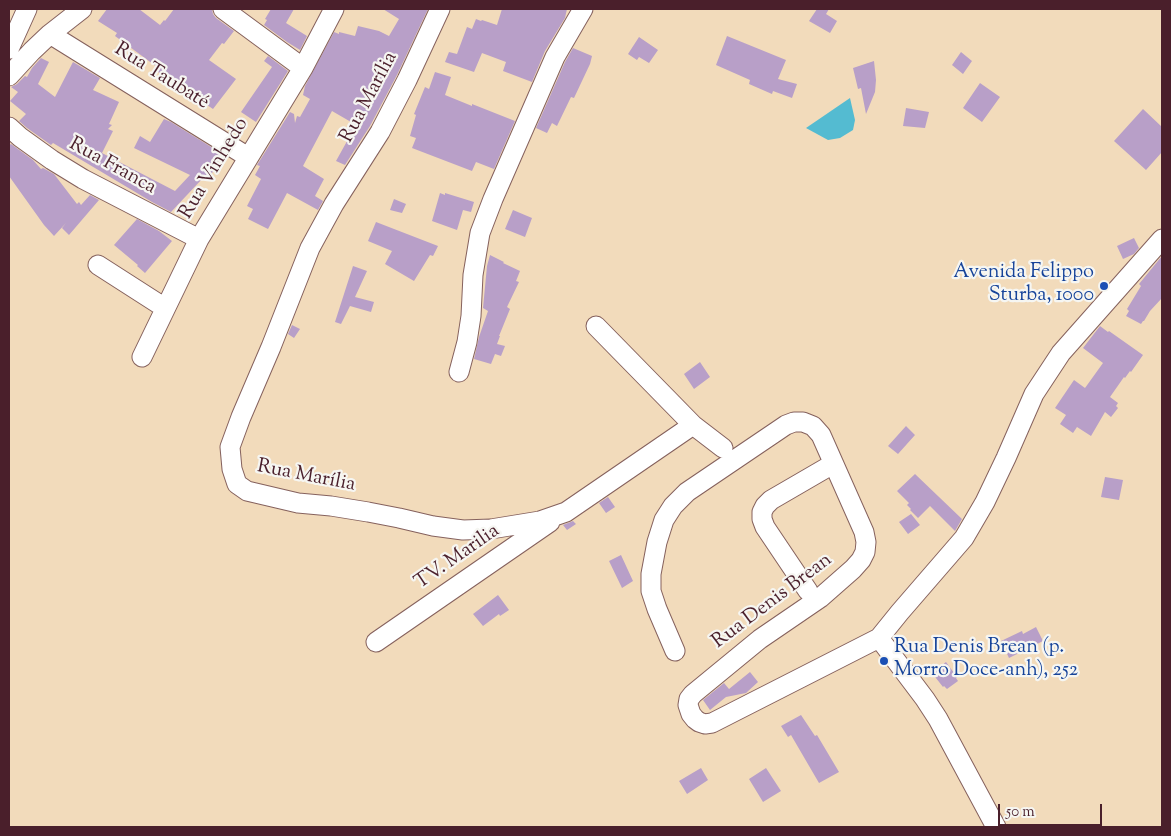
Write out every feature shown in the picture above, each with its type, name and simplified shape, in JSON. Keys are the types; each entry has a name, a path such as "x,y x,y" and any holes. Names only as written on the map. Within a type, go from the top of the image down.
{"street":[{"path":"9,49 27,9"},
{"path":"9,76 50,34 82,9"},
{"path":"222,9 303,68"},
{"name":"Rua Vinhedo","path":"142,356 198,239 303,68 334,9"},
{"path":"459,372 471,316 473,275 480,233 551,66 583,9"},
{"name":"Rua Marília","path":"438,11 407,80 380,132 334,204 310,248 230,446 232,469 237,484 247,491 298,503 368,512 433,526 464,530 491,529 540,521 566,512 693,425"},
{"name":"Rua Taubaté","path":"50,34 248,157"},
{"name":"Rua Franca","path":"9,127 52,160 83,179 198,239"},
{"path":"996,827 938,720 925,699 880,638 964,538 985,502 1034,394 1061,353 1162,239"},
{"path":"98,265 166,308"},
{"path":"596,326 693,425 723,448"},
{"name":"Rua Denis Brean","path":"675,651 651,591 651,574 657,542 664,520 673,506 687,492 786,425 794,422 803,422 813,426 821,436 864,532 865,552 853,569 820,598 760,639 693,694 689,699 688,705 691,714 699,722 705,724 712,723 880,638"},
{"path":"808,591 765,527 762,512 771,500 834,464"},
{"name":"TV. Marilia","path":"376,642 566,512"}],"water":[{"path":"850,98 855,120 853,130 840,138 828,140 806,128"}],"building":[{"path":"107,9 139,9 160,25 174,9 212,9 216,18 234,31 209,60 236,79 213,109 155,70 157,67 115,36 117,33 98,21"},
{"path":"271,9 294,9 286,23 307,36 300,50 264,25"},
{"path":"383,9 428,9 397,75 370,126 345,165 336,161 351,134 346,131 351,122 332,111 303,166 324,179 315,196 323,201 318,210 287,193 268,229 248,219 253,209 247,206 261,179 255,175 260,166 257,165 290,112 294,114 295,123 297,116 300,117 310,99 303,95 305,86 334,32 355,36 358,26 379,31 389,36 399,19"},
{"path":"502,9 567,9 565,18 545,51 532,82 503,71 506,62 482,53 474,72 445,62 449,52 457,54 467,27 472,29 476,19 497,25"},
{"path":"817,9 829,9 826,14 837,21 830,33 809,21"},
{"path":"727,36 786,60 778,79 797,84 792,98 773,91 772,94 749,84 750,80 716,65"},
{"path":"639,37 658,50 649,63 639,57 637,60 628,54"},
{"path":"573,48 592,56 590,64 574,98 571,97 557,126 552,123 547,133 536,128"},
{"path":"961,52 972,61 963,74 952,65"},
{"path":"268,56 288,71 256,122 241,112 272,67 264,61"},
{"path":"41,58 49,62 38,84 55,97 73,62 100,78 93,90 119,102 109,124 112,125 108,129 113,131 102,153 175,191 190,175 134,148 140,136 150,142 164,119 224,155 221,161 219,160 208,181 203,178 171,212 53,143 51,145 27,128 19,121 26,114 10,101 18,92 11,87 25,76 27,77"},
{"path":"874,61 875,92 866,114 861,88 858,89 853,68"},
{"path":"435,72 451,77 445,95 515,121 494,169 476,162 472,171 412,148 416,138 410,136 416,115 414,114 425,87 429,89"},
{"path":"980,83 1000,97 982,122 963,108"},
{"path":"906,108 929,112 925,128 903,126"},
{"path":"1143,109 1162,127 1162,152 1146,170 1114,141"},
{"path":"11,144 33,160 41,169 43,168 54,174 77,204 79,202 81,205 90,195 99,200 69,235 62,228 66,223 54,236 9,176 9,145"},
{"path":"440,193 474,202 471,212 463,210 457,230 432,221"},
{"path":"394,199 406,204 402,213 390,210"},
{"path":"513,210 532,218 525,237 505,229"},
{"path":"137,219 159,231 172,241 145,273 114,245"},
{"path":"376,222 438,246 433,256 430,255 414,281 385,264 392,251 368,241"},
{"path":"1134,238 1139,248 1134,254 1123,259 1117,246"},
{"path":"490,255 520,271 516,281 519,282 507,307 510,309 497,344 505,346 501,356 495,354 491,364 474,359 488,311 483,308 487,266"},
{"path":"1162,256 1162,298 1141,324 1126,316 1129,311 1127,309 1141,286 1139,284"},
{"path":"353,266 367,271 355,297 374,302 371,312 350,306 341,324 335,322"},
{"path":"292,325 300,329 294,338 288,334"},
{"path":"1100,326 1143,355 1110,397 1118,403 1116,406 1118,408 1111,417 1105,412 1091,436 1077,427 1073,433 1060,424 1066,415 1055,408 1074,380 1085,388 1103,363 1083,348"},
{"path":"700,362 710,377 694,389 684,374"},
{"path":"906,426 915,435 898,454 888,446"},
{"path":"915,474 962,519 955,531 930,506 918,518 910,510 907,505 909,503 897,491"},
{"path":"1105,477 1123,480 1119,500 1101,497"},
{"path":"608,497 615,507 606,513 599,503"},
{"path":"911,514 920,525 908,534 899,522"},
{"path":"573,521 576,524 567,530 563,525"},
{"path":"621,555 633,581 622,588 609,561"},
{"path":"498,595 509,610 500,616 499,614 483,626 473,614"},
{"path":"1036,627 1043,641 1009,658 1001,641 1022,631 1023,634"},
{"path":"946,662 958,681 947,689 943,687 932,673"},
{"path":"750,672 758,682 746,693 726,697 710,710 703,700 724,683 729,689"},
{"path":"801,715 815,736 817,735 839,772 819,783 791,735 788,737 781,726"},
{"path":"701,768 708,780 687,794 679,781"},
{"path":"766,768 781,791 763,802 749,779"}],"place":[{"name":"Avenida Felippo Sturba, 1000","path":"1104,286"},
{"name":"Rua Denis Brean (p. Morro Doce-anh), 252","path":"884,661"}]}
